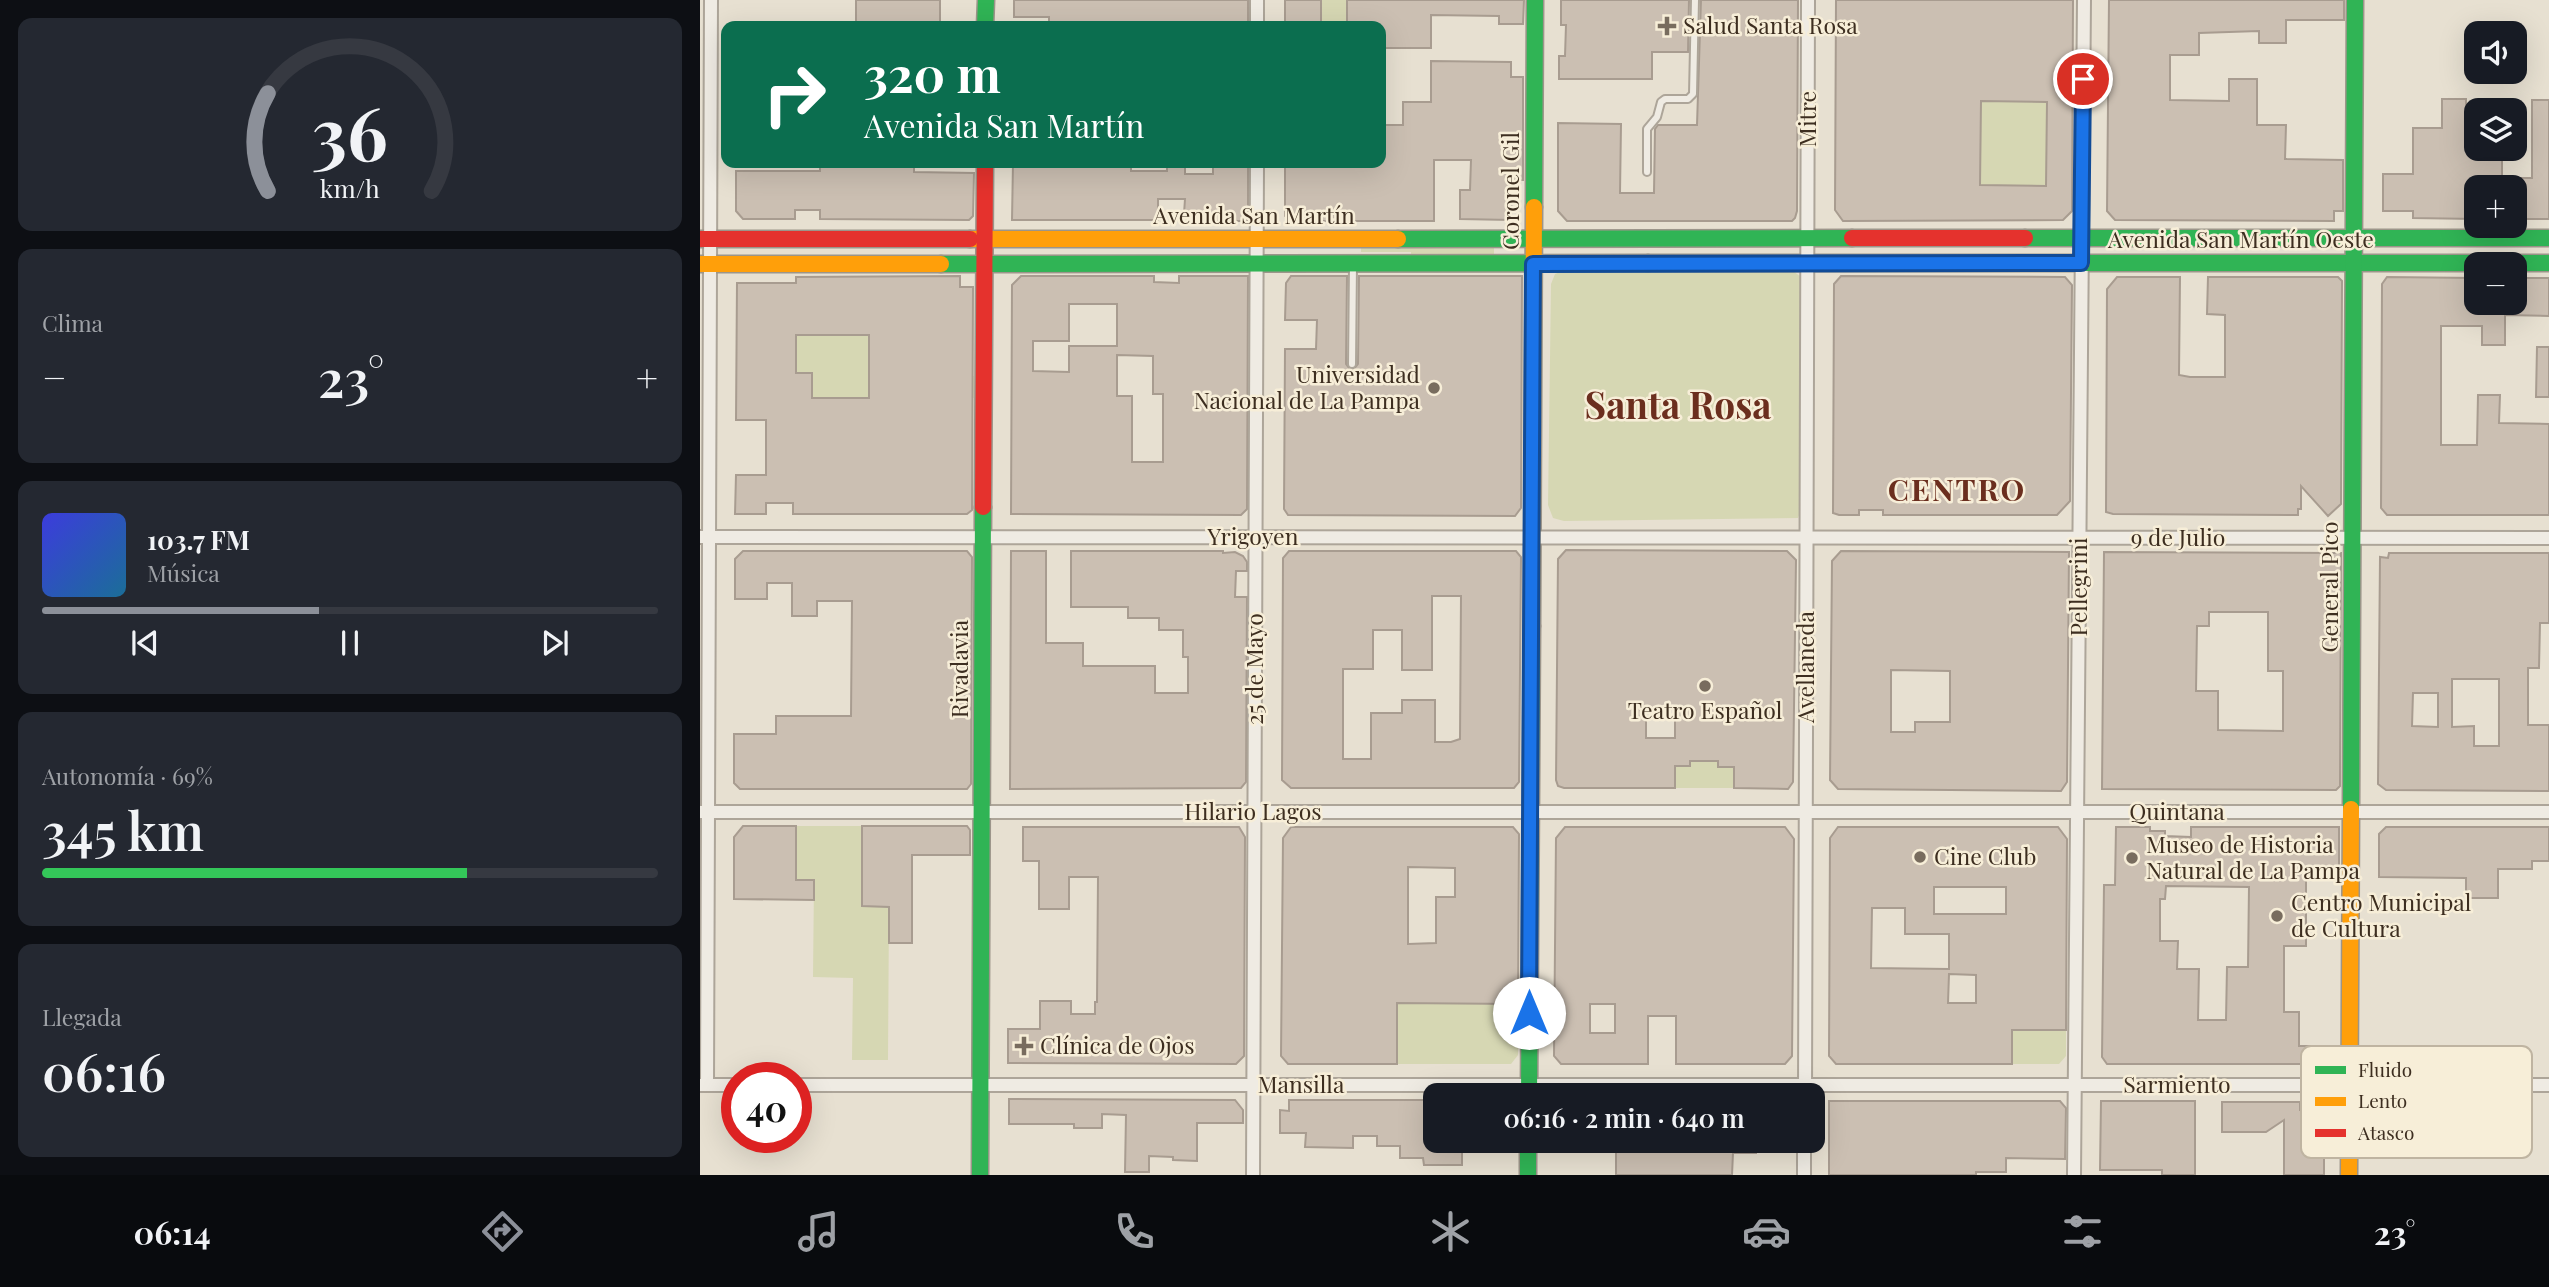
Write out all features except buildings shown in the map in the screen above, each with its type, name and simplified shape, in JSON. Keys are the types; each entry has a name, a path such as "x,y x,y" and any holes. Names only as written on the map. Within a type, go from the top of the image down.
{"main road":[{"path":"985,21 986,0"},
{"name":"Coronel Gil","path":"1529,1083 1535,0"},
{"name":"General Pico","path":"2350,1046 2355,0"},
{"name":"Rivadavia","path":"980,1175 985,168"},
{"name":"Avenida San Martín","path":"705,239 1807,238"},
{"name":"Avenida San Martín Oeste","path":"1807,238 2549,238"},
{"path":"1641,239 1641,264"},
{"path":"1699,239 1699,264"},
{"name":"Avenida San Martín","path":"705,264 1807,263"},
{"name":"Avenida San Martín Oeste","path":"1807,263 2549,263"},
{"path":"1528,1153 1528,1175"}],"street":[{"path":"711,0 705,239 703,1085 721,1085"},
{"path":"1257,0 1257,21"},
{"name":"Mitre","path":"1807,238 1808,0"},
{"name":"Pellegrini","path":"2074,1175 2084,0"},
{"name":"25 de Mayo","path":"1253,1175 1257,168"},
{"name":"Avellaneda","path":"1805,1083 1807,238"},
{"name":"Yrigoyen","path":"704,537 1807,537"},
{"name":"9 de Julio","path":"1807,537 2549,538"},
{"name":"Hilario Lagos","path":"704,812 1806,812"},
{"name":"Quintana","path":"1806,812 2549,812"},
{"name":"Mansilla","path":"812,1085 1253,1085 1423,1088"},
{"name":"Sarmiento","path":"1825,1090 2075,1085 2301,1085"},
{"path":"1804,1153 1804,1175"}],"lane":[{"path":"1647,172 1647,129 1657,117 1661,102 1665,99 1688,99 1693,94 1695,0"},
{"path":"1352,365 1353,264"}],"green space":[{"path":"1321,0 1347,0 1347,21 1321,21"},
{"path":"1981,101 2047,102 2046,186 1980,185"},
{"path":"1361,247 1494,247 1494,257 1411,257 1411,252 1361,252"},
{"path":"1793,271 1801,277 1802,282 1801,510 1798,518 1564,521 1553,518 1548,505 1551,284 1555,274"},
{"path":"796,335 869,335 869,376 974,376 974,398 812,398 812,374 796,373"},
{"path":"1690,761 1718,761 1734,767 1734,788 1675,788 1675,766 1690,766"},
{"path":"796,826 862,826 862,906 889,907 888,1060 852,1060 853,978 813,977 814,880 796,880"},
{"path":"1397,980 1416,1003 1518,1004 1518,1055 1511,1064 1397,1064"},
{"path":"2012,1030 2066,1030 2066,1056 2059,1064 2012,1064"}],"traffic: fast":[{"path":"985,21 986,0"},
{"path":"1534,207 1535,0"},
{"path":"2351,809 2355,0"},
{"path":"1398,239 1852,238"},
{"path":"2025,238 2549,238"},
{"path":"941,264 1648,263"},
{"path":"2082,263 2549,263"},
{"path":"980,1175 983,507"},
{"path":"1529,1083 1532,626"},
{"path":"1528,1153 1528,1175"}],"traffic: slow":[{"path":"1532,626 1534,207"},
{"path":"970,239 1398,239"},
{"path":"1648,263 2082,263"},
{"path":"700,264 941,264"},
{"path":"2350,1046 2351,809"},
{"path":"2349,1158 2349,1175"}],"traffic: jam":[{"path":"983,507 985,168"},
{"path":"1852,238 2025,238"},
{"path":"700,239 970,239"}],"place":[{"name":"Salud Santa Rosa","path":"1667,26"},
{"name":"Universidad Nacional de La Pampa","path":"1434,388"},
{"name":"Teatro Español","path":"1705,686"},
{"name":"Cine Club","path":"1920,857"},
{"name":"Museo de Historia Natural de La Pampa","path":"2132,858"},
{"name":"Centro Municipal de Cultura","path":"2277,916"},
{"name":"Clínica de Ojos","path":"1024,1046"}],"district":[{"name":"Santa Rosa","path":"1678,406"},
{"name":"CENTRO","path":"1957,491"}],"route":[{"path":"1529,1013 1533,264 2081,263 2083,79"}]}
